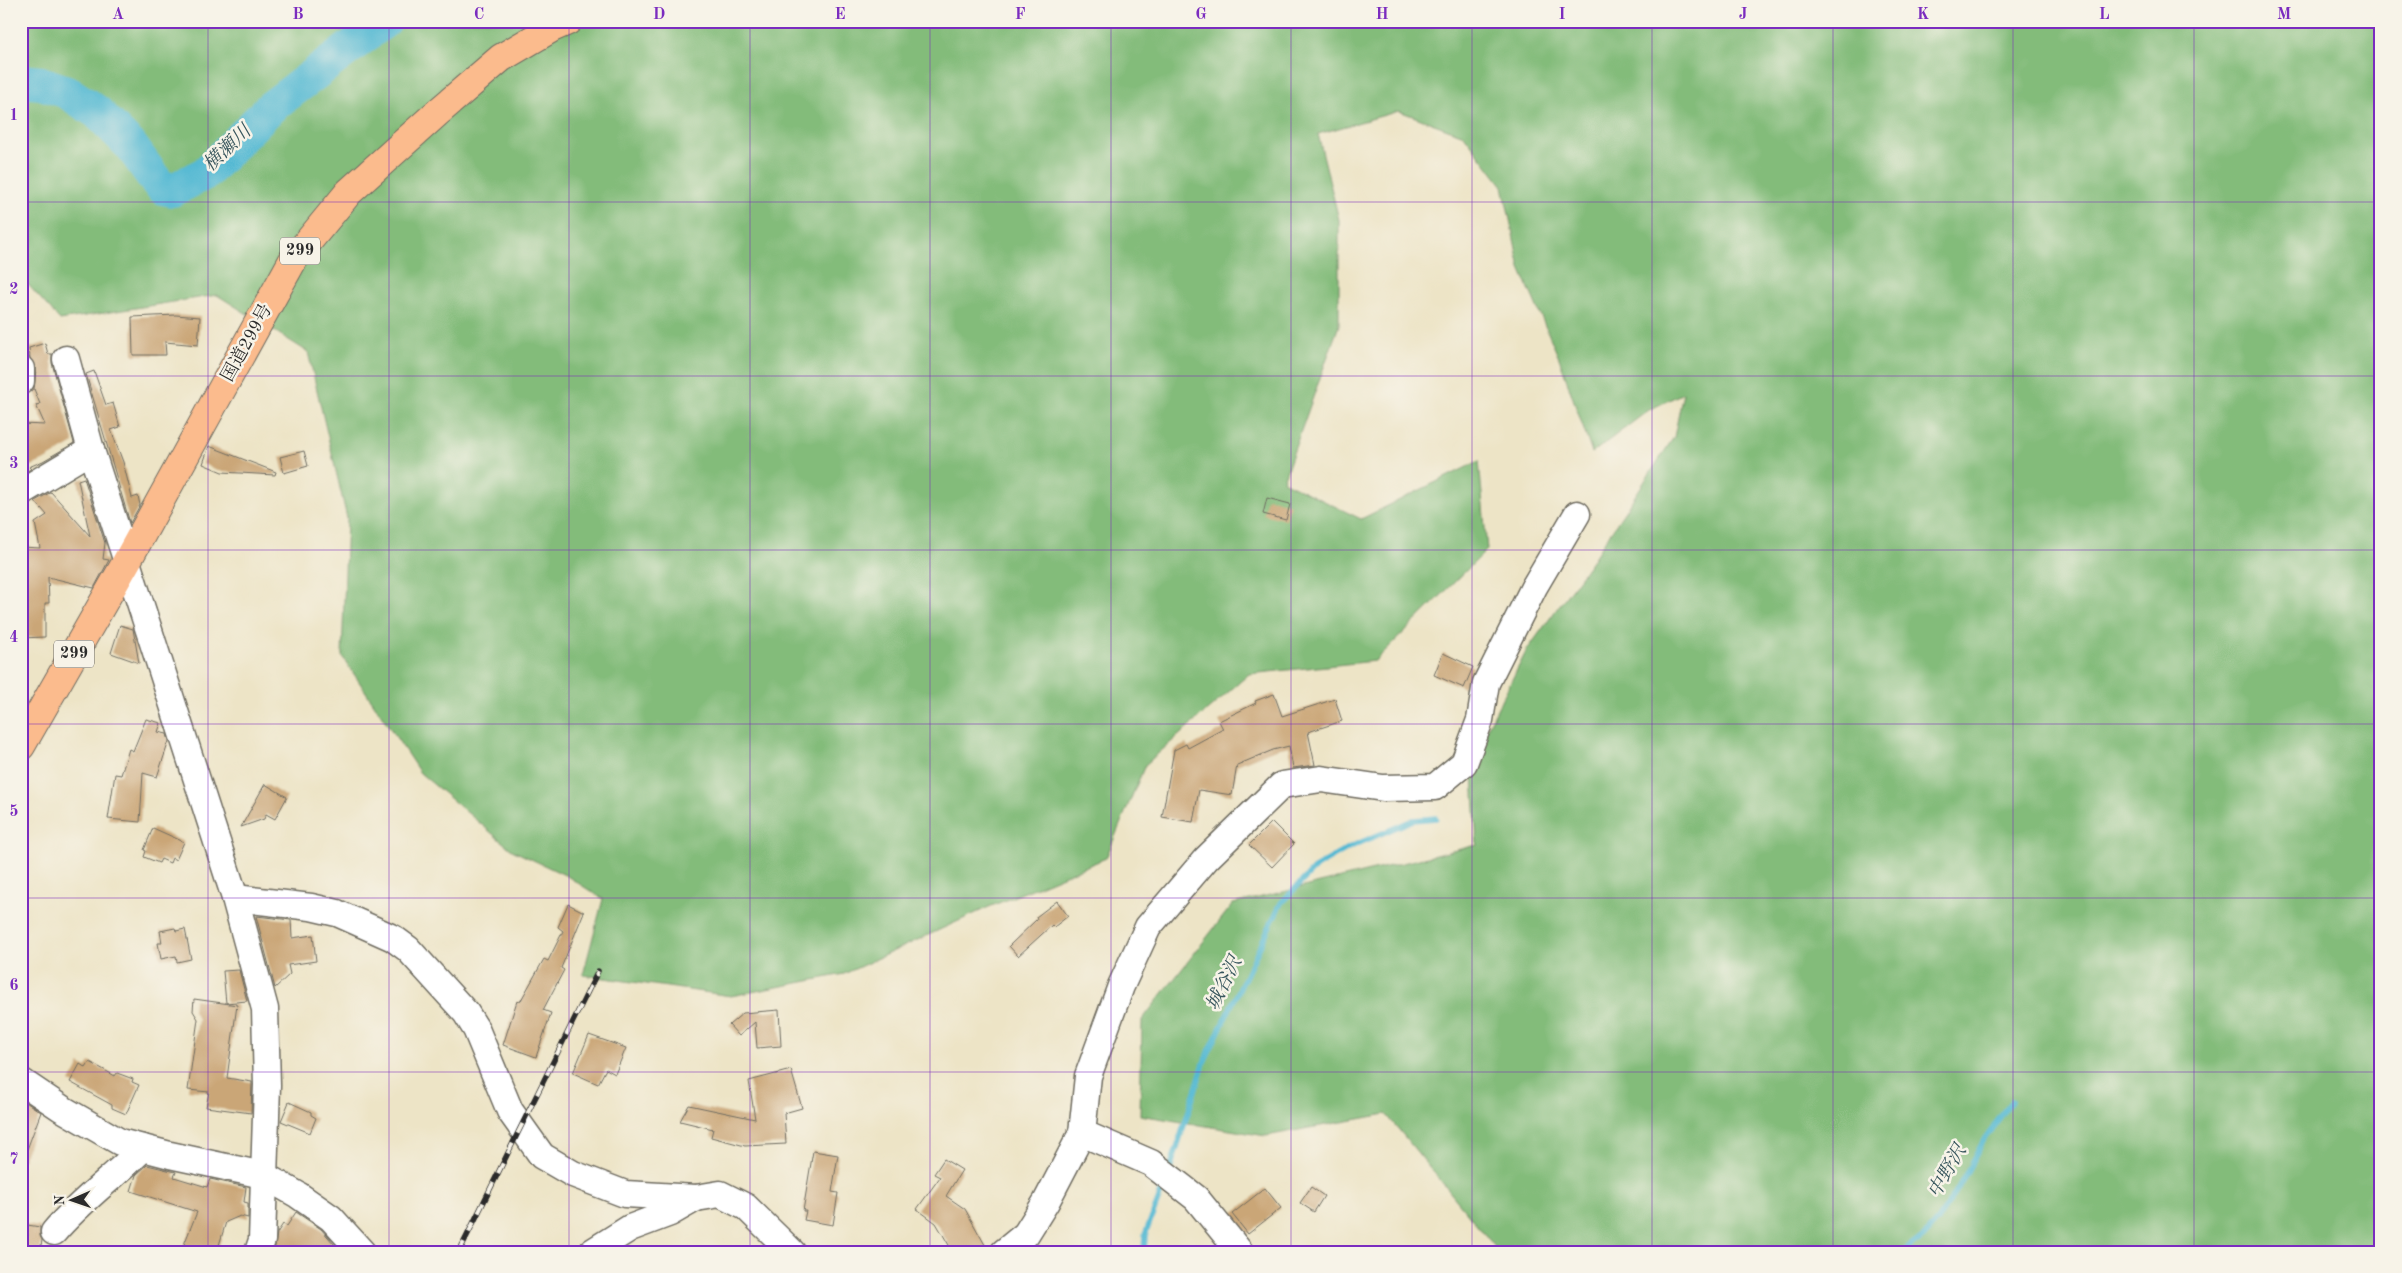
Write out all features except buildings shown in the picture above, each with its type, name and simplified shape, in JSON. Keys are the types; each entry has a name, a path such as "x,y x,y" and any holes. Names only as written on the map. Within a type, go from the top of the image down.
{"highway":[{"name":"国道299号","path":"21,746 127,562 292,260 349,192 437,112 501,58 552,28 568,21"}],"street":[{"path":"66,359 91,450 235,898 265,1009 267,1084 262,1240 258,1252"},
{"path":"21,369 21,381"},
{"path":"21,492 91,450"},
{"path":"1004,1252 1026,1234 1086,1134 1088,1076 1121,986 1148,927 1206,859 1282,785 1322,779 1383,788 1435,787 1464,763 1480,720 1486,684 1534,587 1577,514"},
{"path":"235,898 311,906 337,913 393,938 408,949 466,1013 476,1029 510,1111 542,1156 573,1174 626,1194 696,1198 720,1194 746,1207 792,1252"},
{"path":"21,1081 61,1108 120,1142 263,1175 298,1195 331,1218 362,1252"},
{"path":"1086,1134 1151,1163 1196,1198 1240,1252"},
{"path":"54,1232 68,1215 116,1176 143,1148"},
{"path":"592,1252 630,1228 670,1213 696,1198"}],"green space":[{"path":"21,21 2381,21 2381,1252 1499,1252 1386,1114 1266,1136 1140,1115 1142,1020 1233,904 1477,845 1472,758 1527,650 1593,559 1674,437 1683,393 1649,410 1592,453 1559,358 1520,268 1503,186 1464,135 1399,111 1318,134 1339,220 1339,325 1283,481 1361,519 1479,461 1487,550 1375,661 1249,674 1145,765 1106,858 989,907 844,974 731,996 583,975 603,899 567,876 512,850 420,773 342,656 347,518 308,352 217,295 60,320 21,277"}],"waterway":[{"name":"横瀬川","path":"21,81 41,83 67,92 97,112 131,146 156,181 163,188 173,190 206,173 271,107 385,21"},
{"name":"城谷沢","path":"1170,1169 1205,1060 1281,903 1316,867 1350,847 1413,820 1436,818"},
{"name":"中野沢","path":"1903,1252 1924,1236 1937,1221 1957,1190 1985,1138 2012,1101"},
{"name":"城谷沢","path":"1144,1252 1145,1235 1165,1182"}],"railway":[{"path":"459,1252 598,971"}]}
